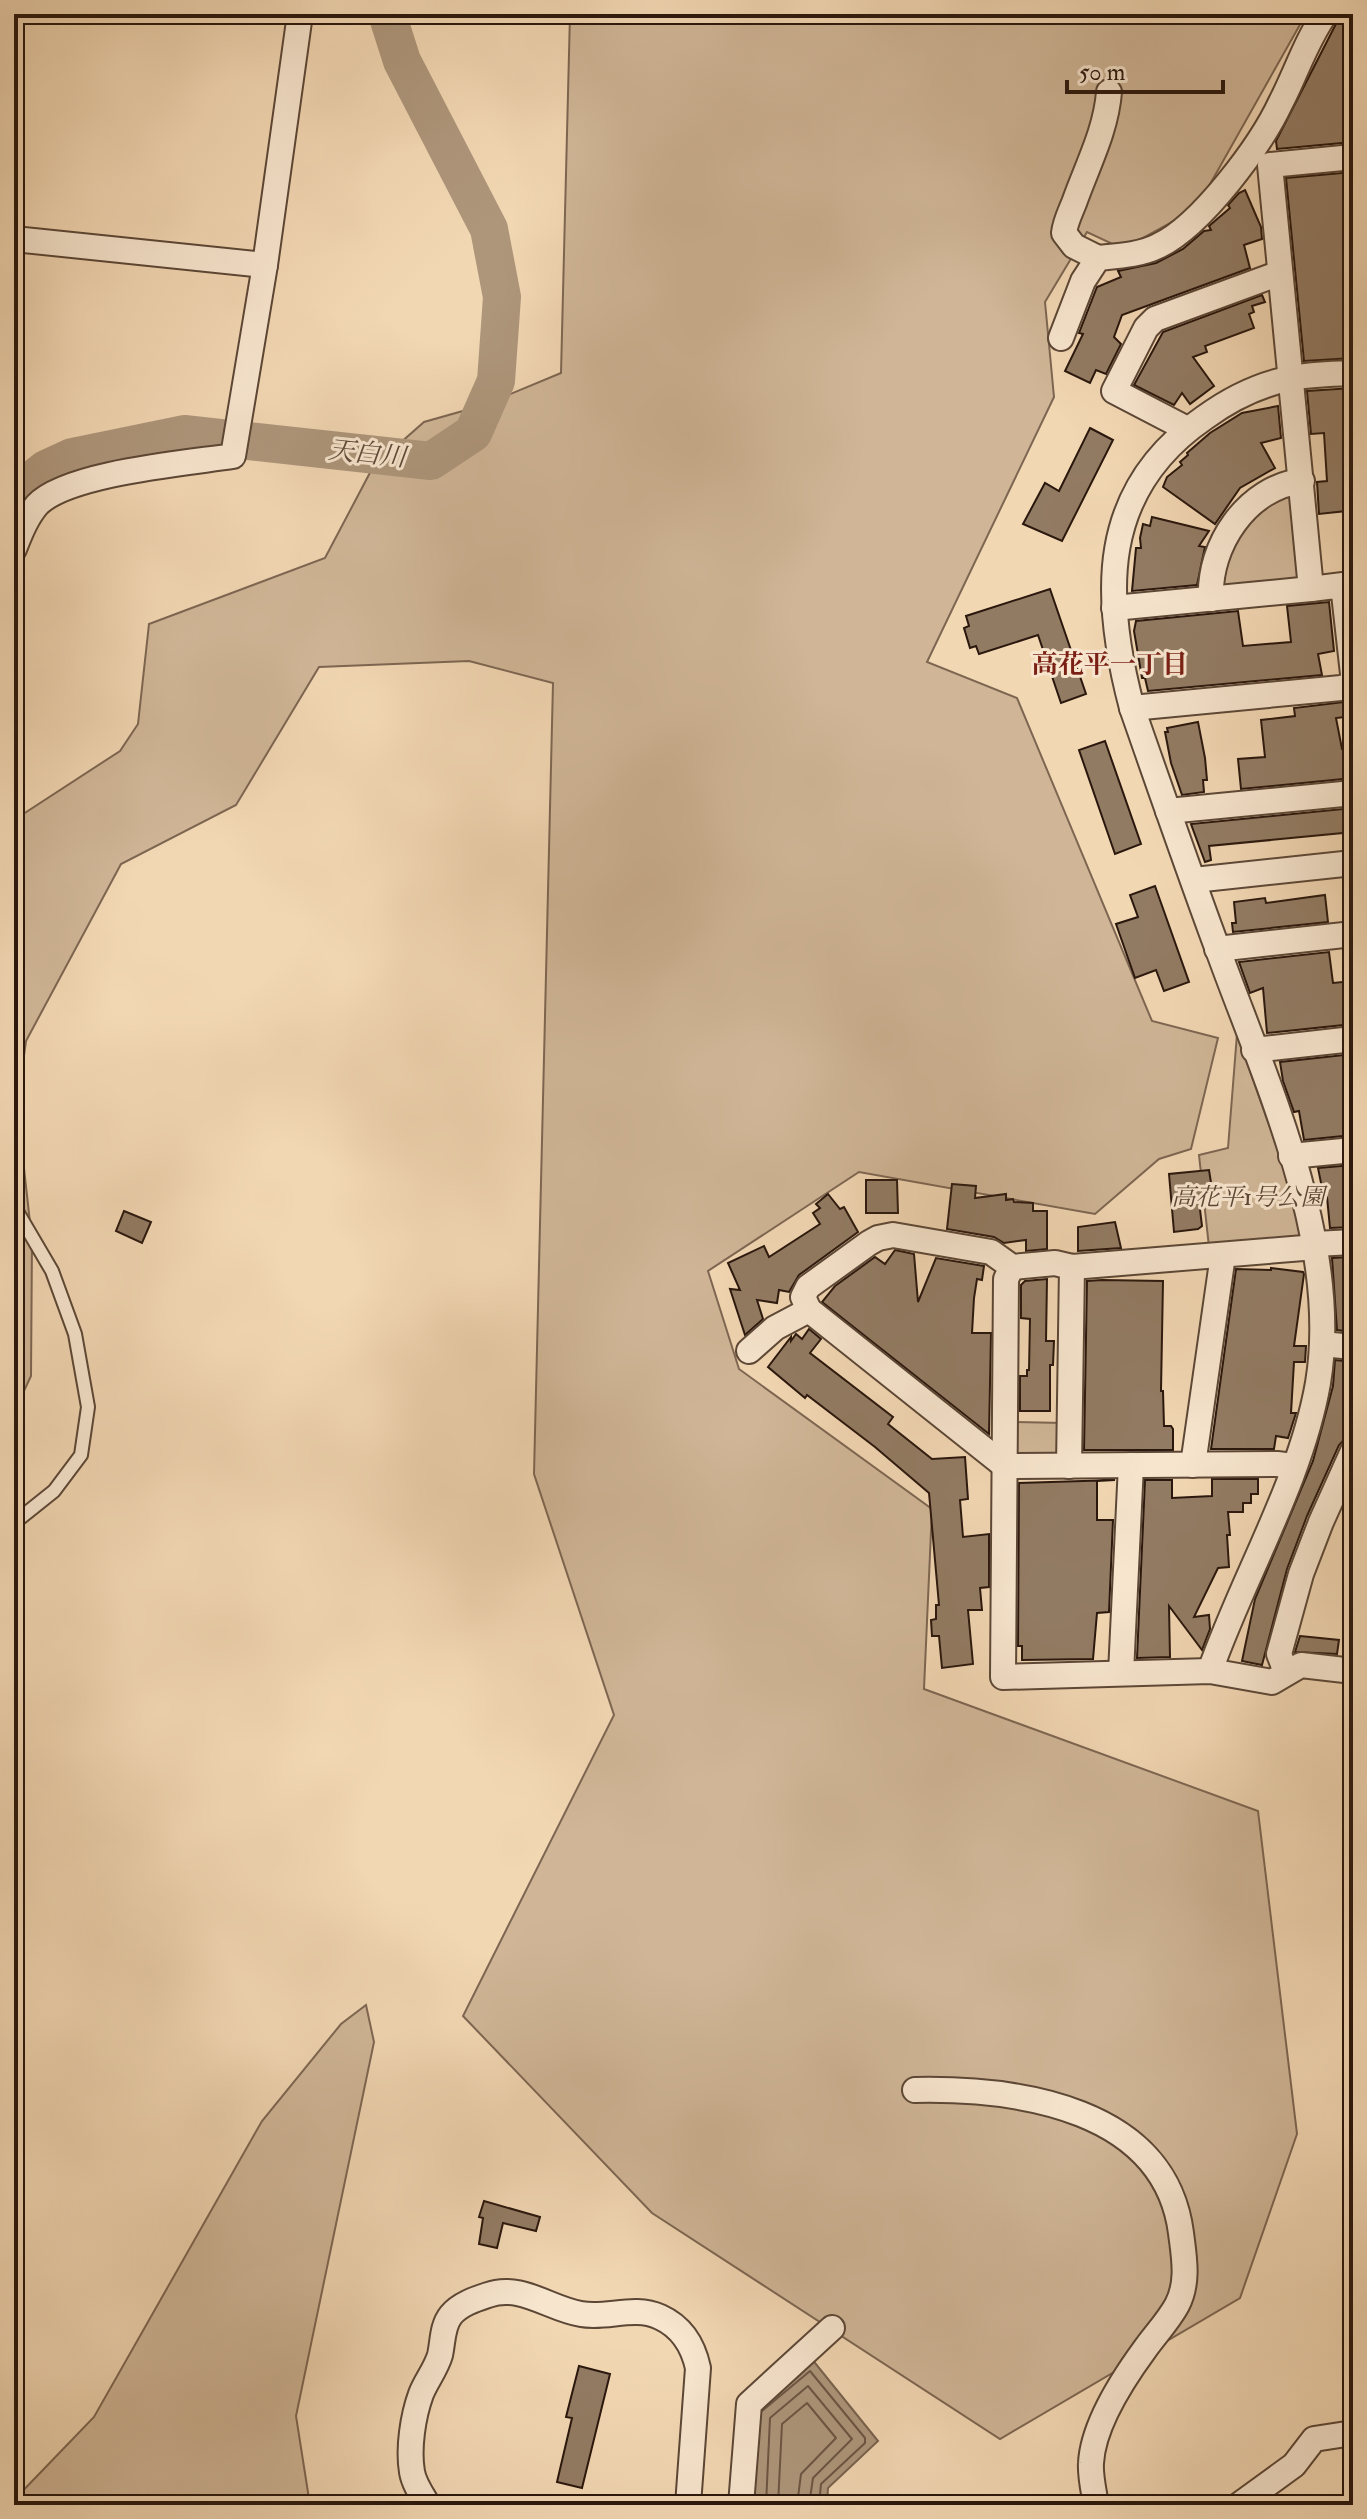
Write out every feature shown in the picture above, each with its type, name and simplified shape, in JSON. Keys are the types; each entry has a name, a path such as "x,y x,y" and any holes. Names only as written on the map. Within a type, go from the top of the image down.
{"street":[{"path":"14,549 37,505 57,490 82,481 233,456 265,265 300,14"},
{"path":"1109,92 1098,142 1064,233 1074,246 1098,258 1139,253 1156,247 1181,232 1201,212 1244,161 1272,121 1315,28 1325,14"},
{"path":"1311,589 1270,165 1353,157"},
{"path":"14,239 265,265"},
{"path":"1061,338 1083,281 1098,258"},
{"path":"1187,429 1114,391 1146,328 1166,314 1280,273"},
{"path":"1210,1671 1310,1417 1322,1344 1323,1317 1316,1246 1291,1156 1132,708 1125,683 1112,590 1125,512 1144,476 1161,453 1187,429 1229,401 1293,378 1353,373"},
{"path":"1211,599 1213,568 1228,532 1239,517 1268,492 1287,483 1302,481"},
{"path":"1114,608 1343,585 1353,674"},
{"path":"1132,708 1353,685"},
{"path":"1168,811 1353,793"},
{"path":"1194,880 1353,863"},
{"path":"1217,949 1353,934"},
{"path":"1254,1050 1353,1039"},
{"path":"1291,1156 1353,1150"},
{"path":"1293,1466 1005,1466 809,1310 803,1297 808,1287 878,1238 893,1235 991,1252 1012,1267 1055,1263 1072,1267 1353,1242"},
{"path":"1193,1465 1223,1255"},
{"path":"1012,1267 1006,1279 1003,1677 1210,1671 1272,1682 1301,1665 1353,1671"},
{"path":"1069,1466 1072,1267"},
{"path":"749,1351 775,1328 809,1310"},
{"path":"1322,1344 1353,1347"},
{"path":"1286,1672 1279,1654 1301,1574 1353,1451"},
{"path":"1121,1673 1131,1465"},
{"path":"915,2090 956,2089 1024,2096 1065,2107 1108,2125 1146,2156 1178,2208 1186,2273 1178,2304 1127,2373 1103,2418 1091,2463 1096,2505"},
{"path":"428,2505 412,2474 410,2450 420,2396 439,2357 448,2317 458,2308 492,2293 512,2290 580,2314 598,2316 645,2312 659,2316 684,2335 694,2351 698,2368 688,2505"},
{"path":"741,2505 749,2404 832,2328"},
{"path":"1239,2505 1294,2465 1314,2439 1353,2433"}],"lane":[{"path":"14,1211 18,1213 57,1283 75,1334 88,1407 81,1455 54,1491 14,1523"}],"green space":[{"path":"570,14 1306,14 1196,209 1123,249 1087,232 1045,302 1054,397 927,662 1017,698 1152,1021 1218,1038 1191,1149 1159,1159 1095,1214 859,1172 708,1271 739,1369 932,1509 924,1689 1258,1811 1297,2134 1240,2298 1000,2439 652,2213 463,2016 614,1715 534,1474 553,683 469,661 319,667 236,805 121,864 26,1041 17,1106 32,1240 31,1376 14,1412 14,820 120,751 138,724 149,624 325,558 373,467 424,422 484,405 561,373"},
{"path":"1290,489 1298,580 1221,589 1225,556 1240,530"},
{"name":"高花平1号公園","path":"1237,1034 1283,1165 1303,1234 1297,1241 1209,1247 1199,1155 1228,1148"},
{"path":"1014,1422 1063,1423 1063,1455 1014,1455"},
{"path":"366,2005 374,2042 296,2416 310,2505 14,2505 14,2500 94,2417 262,2121 341,2024"}],"water":[{"path":"811,2358 878,2441 828,2488 827,2505 748,2505 752,2409"}],"building":[{"path":"1353,16 1353,142 1277,149 1276,141 1339,18"},
{"path":"1353,172 1353,358 1304,361 1286,178"},
{"path":"1245,190 1261,227 1262,239 1244,245 1250,268 1122,315 1114,337 1121,344 1106,374 1096,370 1090,383 1065,371 1083,334 1079,333 1097,287 1121,277 1118,271 1156,263 1183,249 1204,231 1211,230 1209,226"},
{"path":"1262,295 1265,302 1252,306 1254,312 1249,314 1254,328 1205,346 1207,352 1193,357 1214,386 1190,404 1182,393 1174,405 1134,385 1163,332"},
{"path":"1353,388 1353,418 1345,419 1352,491 1343,492 1346,511 1319,514 1317,482 1327,481 1324,433 1311,434 1307,391"},
{"path":"1278,406 1281,438 1261,443 1275,468 1240,488 1215,524 1163,487 1167,477 1182,465 1180,462 1187,453 1210,433 1242,413"},
{"path":"1090,428 1113,440 1062,541 1023,524 1045,483 1059,491"},
{"path":"1152,517 1209,531 1199,546 1205,547 1197,585 1132,591 1136,548 1141,548 1143,524 1150,526"},
{"path":"1050,589 1086,694 1061,703 1038,635 979,654 976,646 970,648 964,628 969,626 966,616"},
{"path":"1329,602 1334,651 1318,654 1322,675 1148,691 1145,678 1142,678 1134,631 1136,621 1238,611 1243,646 1291,642 1287,606"},
{"path":"1352,701 1353,716 1336,718 1342,749 1353,748 1353,778 1241,789 1238,759 1265,757 1261,720 1295,716 1294,708"},
{"path":"1198,722 1207,780 1203,780 1204,792 1182,795 1165,732 1168,732 1167,728"},
{"path":"1105,741 1141,844 1115,854 1079,750"},
{"path":"1353,808 1353,832 1209,846 1211,860 1205,862 1191,824"},
{"path":"1155,886 1189,982 1164,991 1156,970 1135,978 1116,924 1138,917 1130,895"},
{"path":"1325,895 1328,922 1233,932 1232,923 1236,923 1234,902 1265,898 1266,903"},
{"path":"1329,952 1333,983 1353,981 1353,1024 1267,1033 1263,988 1250,993 1239,962"},
{"path":"1353,1054 1353,1135 1304,1140 1299,1111 1294,1112 1280,1062"},
{"path":"1353,1165 1353,1227 1330,1228 1327,1197 1324,1198 1318,1168"},
{"path":"1209,1170 1212,1189 1202,1190 1203,1200 1199,1201 1202,1226 1174,1232 1169,1174"},
{"path":"866,1180 897,1180 898,1213 866,1213"},
{"path":"952,1184 976,1186 975,1198 1006,1194 1006,1200 1033,1203 1033,1211 1047,1211 1047,1249 1026,1251 1026,1240 1004,1243 994,1237 947,1229"},
{"path":"828,1194 840,1209 844,1207 858,1232 799,1275 789,1292 779,1290 777,1303 757,1300 763,1319 745,1335 730,1289 740,1290 728,1263 764,1246 769,1257 820,1224 813,1213 820,1208 816,1204"},
{"path":"124,1211 151,1222 142,1243 116,1231"},
{"path":"1115,1222 1121,1248 1078,1251 1078,1227"},
{"path":"895,1250 914,1254 918,1302 936,1258 984,1266 982,1280 977,1279 972,1333 991,1333 989,1434 822,1302 835,1286 875,1257 885,1264"},
{"path":"1350,1257 1350,1263 1353,1263 1353,1332 1337,1330 1332,1258"},
{"path":"1271,1268 1304,1274 1294,1346 1306,1346 1305,1362 1294,1362 1291,1413 1296,1413 1288,1438 1276,1436 1274,1449 1211,1449 1236,1269"},
{"path":"1047,1279 1046,1341 1054,1341 1053,1365 1050,1365 1050,1411 1020,1411 1020,1376 1027,1376 1029,1370 1030,1319 1021,1318 1021,1285 1025,1281"},
{"path":"1087,1281 1163,1281 1161,1391 1164,1426 1173,1429 1173,1450 1084,1450"},
{"path":"809,1329 821,1339 810,1353 893,1417 888,1424 932,1459 965,1457 968,1499 960,1500 963,1537 989,1534 989,1587 980,1588 982,1610 968,1610 973,1664 942,1668 939,1636 932,1636 931,1620 936,1619 936,1605 939,1605 929,1493 875,1447 807,1395 805,1398 768,1367 791,1337 791,1341 796,1334 802,1339"},
{"path":"1335,1360 1353,1362 1353,1407 1345,1439 1339,1445 1307,1516 1287,1569 1262,1665 1242,1661 1255,1599 1313,1461 1333,1386"},
{"path":"1212,1479 1258,1479 1258,1494 1251,1494 1251,1503 1243,1503 1243,1512 1228,1512 1229,1567 1218,1568 1194,1617 1209,1615 1210,1629 1202,1650 1169,1606 1170,1657 1137,1658 1145,1480 1172,1480 1172,1498 1212,1496"},
{"path":"1115,1480 1097,1481 1097,1520 1113,1520 1109,1612 1097,1613 1093,1659 1022,1660 1022,1646 1018,1646 1019,1483"},
{"path":"1300,1636 1339,1640 1337,1654 1295,1652"},
{"path":"484,2201 540,2217 536,2231 503,2223 497,2248 479,2244 483,2218 479,2217"},
{"path":"579,2366 610,2374 582,2488 557,2482 572,2418 566,2417"}],"waterway":[{"name":"天白川","path":"14,499 23,487 46,469 72,457 184,434 431,461 473,433 496,381 502,297 489,229 402,61 387,14"}],"district":[{"name":"高花平一丁目","path":"1110,665"}]}
